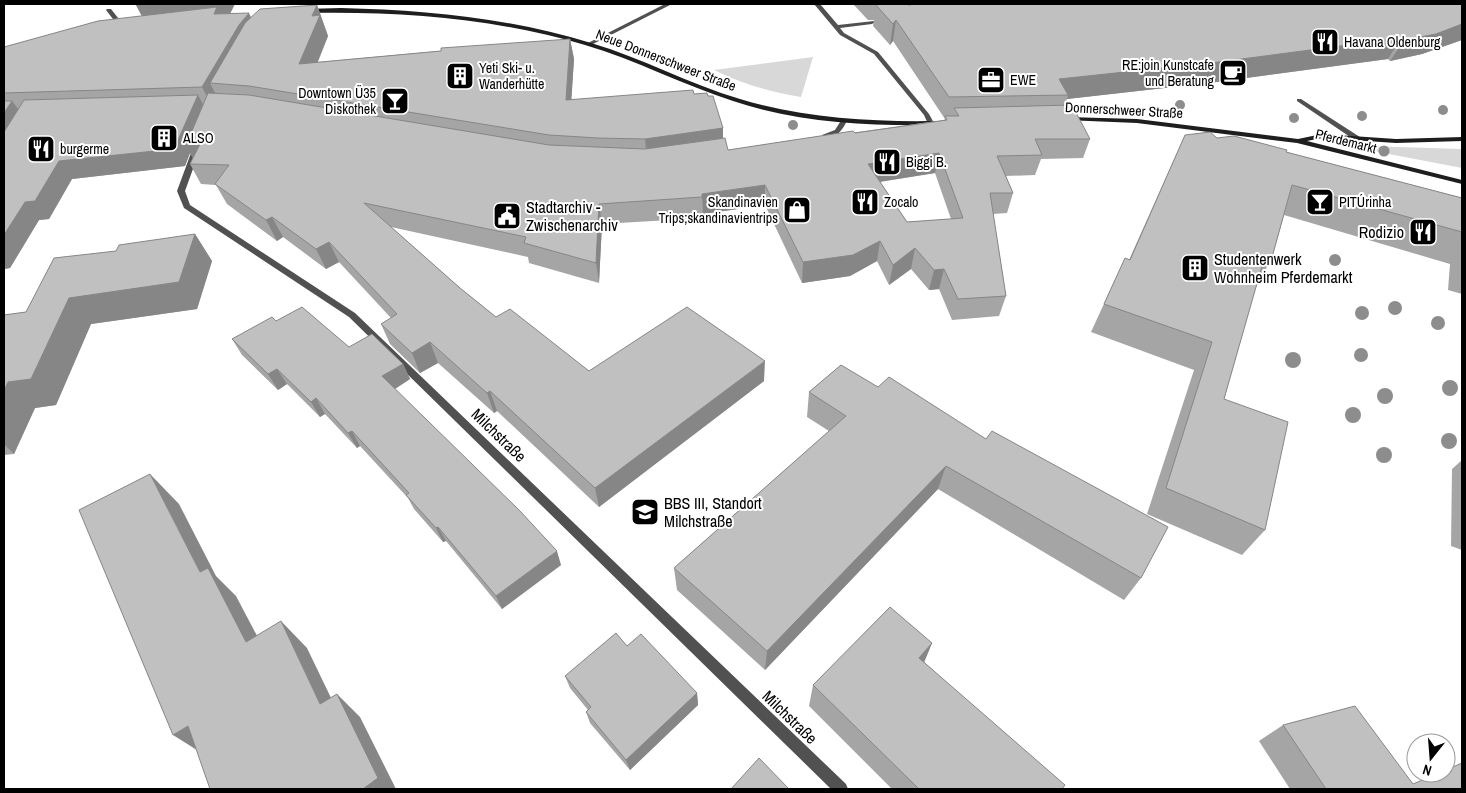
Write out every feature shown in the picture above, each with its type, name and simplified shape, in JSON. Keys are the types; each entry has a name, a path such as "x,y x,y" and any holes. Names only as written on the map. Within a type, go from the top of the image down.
{"main road":[{"name":"Neue Donnerschweer Straße","path":"298,11 363,11 463,18 531,30 589,44 619,54 734,99 779,110 844,120"},
{"path":"108,33 126,30"},
{"name":"Donnerschweer Straße","path":"1057,119 1137,121 1297,141"},
{"path":"844,120 940,123"},
{"name":"Pferdemarkt","path":"1297,141 1322,136 1396,141 1462,139"},
{"name":"Pferdemarkt","path":"1297,141 1462,182"}],"street":[{"path":"589,44 669,4"},
{"path":"817,4 842,34 876,53 927,115 930,123"},
{"path":"109,10 118,23 117,32"},
{"path":"837,27 872,22"},
{"path":"1299,100 1359,139"},
{"path":"820,138 835,134 840,130 844,120"},
{"path":"1245,133 1246,143"},
{"name":"Milchstraße","path":"198,145 181,191 187,206 352,315 841,789"}],"shaded area":[{"path":"813,57 801,97 756,87 714,70"},
{"path":"1366,146 1462,149 1462,168 1368,150"}],"building":[{"path":"877,4 1462,4 1462,24 1436,34 1404,40 1401,38 1219,62 1059,79 1068,95 949,97 896,20 893,24"},
{"path":"317,5 312,16 320,15 299,64 441,51 441,48 570,39 566,100 693,90 694,94 707,93 708,96 713,96 723,128 645,139 549,135 249,86 210,83 245,23 260,9"},
{"path":"217,7 214,14 249,13 239,25 202,87 4,93 4,47 98,21"},
{"path":"208,93 249,95 549,145 645,149 725,138 728,150 853,131 855,133 947,120 945,116 959,116 954,108 1072,105 1090,139 1035,139 1042,155 997,156 1013,193 990,193 1006,296 958,299 944,269 934,270 915,248 893,265 880,241 853,255 803,262 765,185 702,194 702,197 599,204 596,263 524,243 526,237 364,203 460,288 496,317 510,309 589,371 687,307 765,361 595,488 490,391 487,393 430,342 412,353 381,324 397,314 329,242 316,249 272,217 266,220 215,184 229,165 190,164 200,144 186,145","holes":["939,153 963,218 907,222 868,164"]},
{"path":"198,95 174,149 59,161 35,201 25,202 4,235 4,132 24,100"},
{"path":"4,101 12,101 4,113"},
{"path":"1210,132 1217,138 1234,136 1287,150 1286,152 1462,198 1462,232 1292,185 1271,261 1264,259 1224,399 1288,422 1265,530 1166,488 1212,342 1104,304 1125,258 1130,260 1185,135"},
{"path":"195,234 179,282 69,298 31,379 8,382 4,391 4,315 26,312 54,258 116,251 119,245"},
{"path":"302,307 349,347 372,334 403,364 382,376 520,511 557,551 496,596 438,527 436,528 406,495 409,493 352,431 348,433 316,398 311,402 277,369 268,374 232,339 272,317 276,321"},
{"path":"841,365 878,387 889,377 986,439 992,431 1168,527 1141,578 946,466 767,651 674,568 846,416 809,392"},
{"path":"150,474 200,572 208,568 246,642 281,621 320,704 337,694 378,778 363,789 210,789 188,726 173,735 79,510"},
{"path":"890,607 932,643 919,658 1065,785 1062,789 919,789 813,685"},
{"path":"616,633 627,646 641,634 697,693 626,760 586,712 591,707 565,676"},
{"path":"1355,706 1406,775 1406,783 1456,783 1456,766 1462,763 1462,789 1326,789 1283,725"},
{"path":"759,758 789,789 731,789"}],"place":[{"name":"Havana Oldenburg","path":"1325,42"},
{"name":"RE:join Kunstcafe und Beratung","path":"1233,73"},
{"name":"Yeti Ski- u. Wanderhütte","path":"460,76"},
{"name":"EWE","path":"991,80"},
{"name":"Downtown Ü35 Diskothek","path":"395,101"},
{"name":"ALSO","path":"164,138"},
{"name":"burgerme","path":"41,149"},
{"name":"Biggi B.","path":"887,162"},
{"name":"Zocalo","path":"865,202"},
{"name":"PITÚrinha","path":"1320,202"},
{"name":"Skandinavien Trips;skandinavientrips","path":"797,210"},
{"name":"Stadtarchiv - Zwischenarchiv","path":"507,216"},
{"name":"Rodizio","path":"1423,232"},
{"name":"Studentenwerk Wohnheim Pferdemarkt","path":"1195,268"},
{"name":"BBS III, Standort Milchstraße","path":"645,512"}]}
